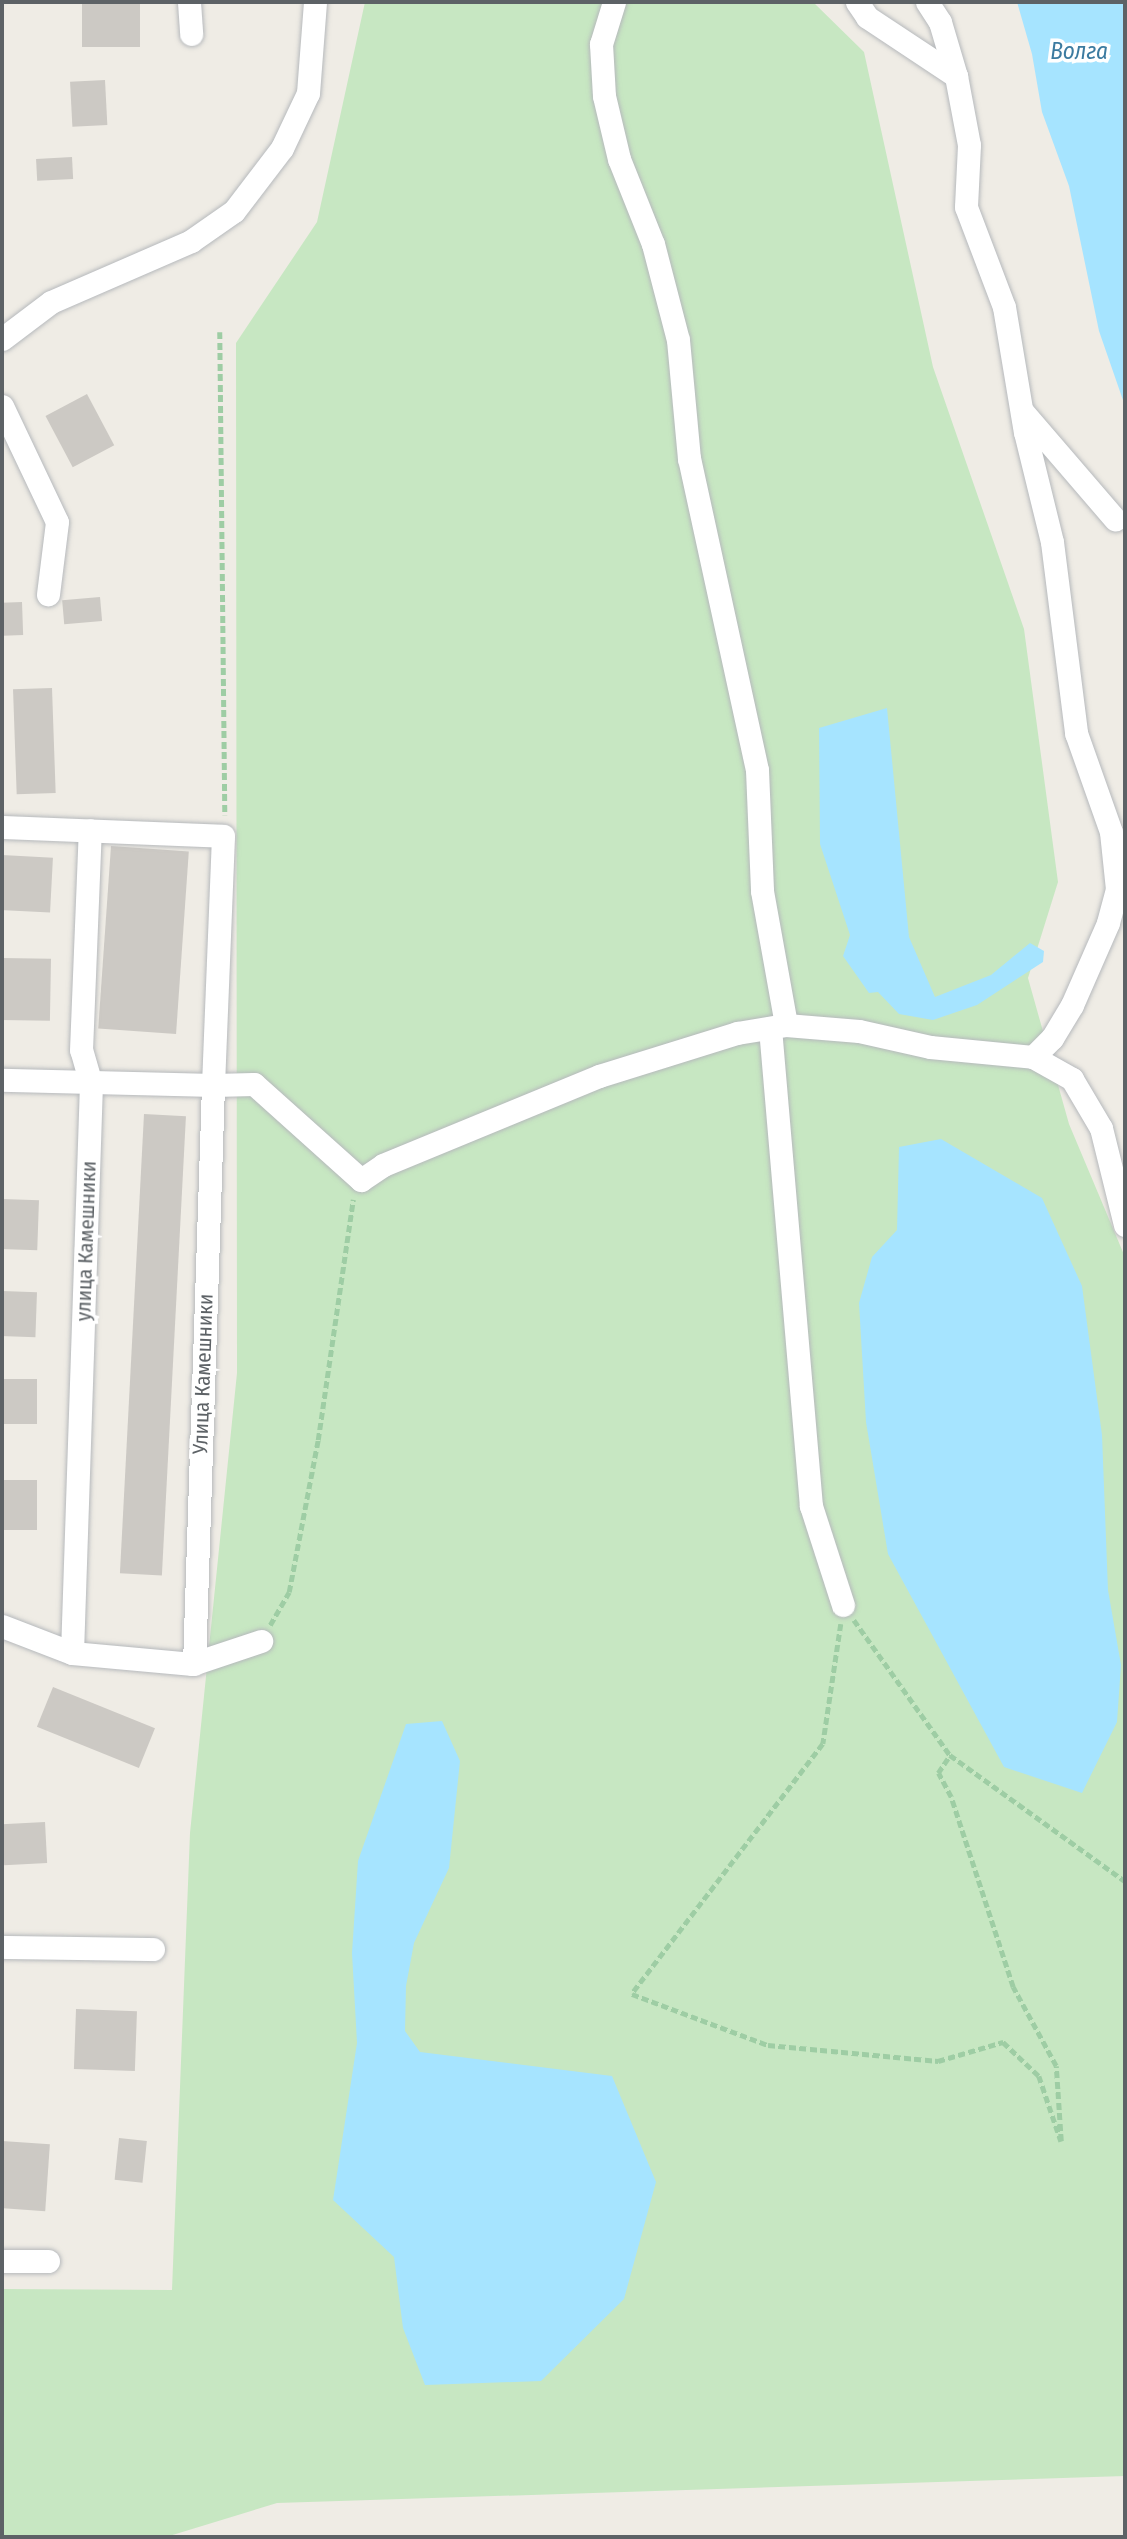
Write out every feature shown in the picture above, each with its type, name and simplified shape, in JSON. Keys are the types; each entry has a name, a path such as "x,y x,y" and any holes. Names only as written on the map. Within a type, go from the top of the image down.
{"street":[{"path":"189,2 191,34"},
{"path":"2,339 51,302 191,241 234,211 282,148 308,93 315,2"},
{"path":"614,2 601,44 604,96 620,159 653,244 678,340 689,458 757,770 762,891 778,1026 811,1506 843,1605"},
{"path":"857,2 867,17 956,76"},
{"path":"927,2 940,22 956,76 969,145 966,206 1004,307 1020,409 1052,542 1076,733 1111,832 1117,889 1108,923 1072,1005 1052,1038 1033,1057"},
{"path":"2,407 57,522 48,594"},
{"path":"1020,409 1115,519"},
{"path":"2,827 223,836"},
{"name":"улица Камешники","path":"72,1653 91,1084 81,1050 90,830"},
{"name":"Улица Камешники","path":"194,1664 223,836"},
{"path":"2,1080 91,1084 254,1084 361,1180 383,1165 599,1076 737,1033 778,1026 859,1031 930,1047 1033,1057 1072,1079 1101,1128 1125,1225"},
{"path":"2,1626 72,1653 194,1664 261,1641"},
{"path":"2,1947 153,1949"},
{"path":"2,2260 48,2261"}],"path":[{"path":"220,332 228,786 223,836"},
{"path":"261,1641 289,1592 318,1440 351,1206 361,1180"},
{"path":"843,1605 950,1755 1125,1881"},
{"path":"843,1605 823,1744 632,1994 768,2045 939,2061 1003,2042 1039,2076 1061,2141 1056,2066 1013,1987 951,1797 938,1773 950,1755"}],"green space":[{"path":"365,2 813,2 864,52 933,367 1024,629 1058,882 1028,978 1069,1124 1125,1257 1125,2476 277,2503 166,2537 2,2537 2,2289 172,2290 190,1833 237,1373 236,343 317,222"}],"water":[{"name":"Волга","path":"1017,2 1125,2 1125,406 1099,331 1069,186 1042,112 1032,54"},
{"path":"887,708 909,937 935,997 991,975 1030,943 1044,951 1043,962 977,1005 933,1020 899,1014 878,992 869,993 843,956 850,935 820,844 819,728"},
{"path":"941,1139 1042,1198 1082,1286 1102,1435 1108,1590 1121,1665 1117,1722 1082,1793 1004,1767 888,1554 866,1422 859,1303 872,1257 897,1230 899,1147"},
{"path":"442,1721 460,1761 449,1868 414,1943 406,1986 405,2031 420,2052 612,2076 656,2182 624,2299 541,2381 425,2385 403,2328 394,2257 333,2200 357,2043 352,1953 358,1861 406,1724"}],"building":[{"path":"82,2 140,2 140,47 82,47"},
{"path":"105,80 107,125 72,127 70,82"},
{"path":"72,157 73,179 37,181 36,159"},
{"path":"87,394 114,445 73,467 46,416"},
{"path":"100,597 102,621 64,624 62,600"},
{"path":"22,602 23,635 3,636 2,603"},
{"path":"52,688 56,793 17,794 13,689"},
{"path":"111,846 189,851 176,1034 98,1029"},
{"path":"2,855 53,858 50,913 2,910"},
{"path":"2,958 51,959 50,1021 2,1020"},
{"path":"144,1114 186,1116 162,1576 120,1573"},
{"path":"2,1199 39,1200 37,1250 2,1249"},
{"path":"2,1291 37,1292 35,1337 2,1336"},
{"path":"2,1379 37,1379 37,1424 2,1424"},
{"path":"2,1480 37,1480 37,1530 2,1530"},
{"path":"53,1687 155,1728 139,1768 37,1727"},
{"path":"45,1822 47,1863 4,1865 2,1824"},
{"path":"76,2009 137,2011 135,2071 74,2069"},
{"path":"119,2138 147,2141 142,2183 115,2180"},
{"path":"2,2141 50,2144 45,2211 2,2208"}]}
